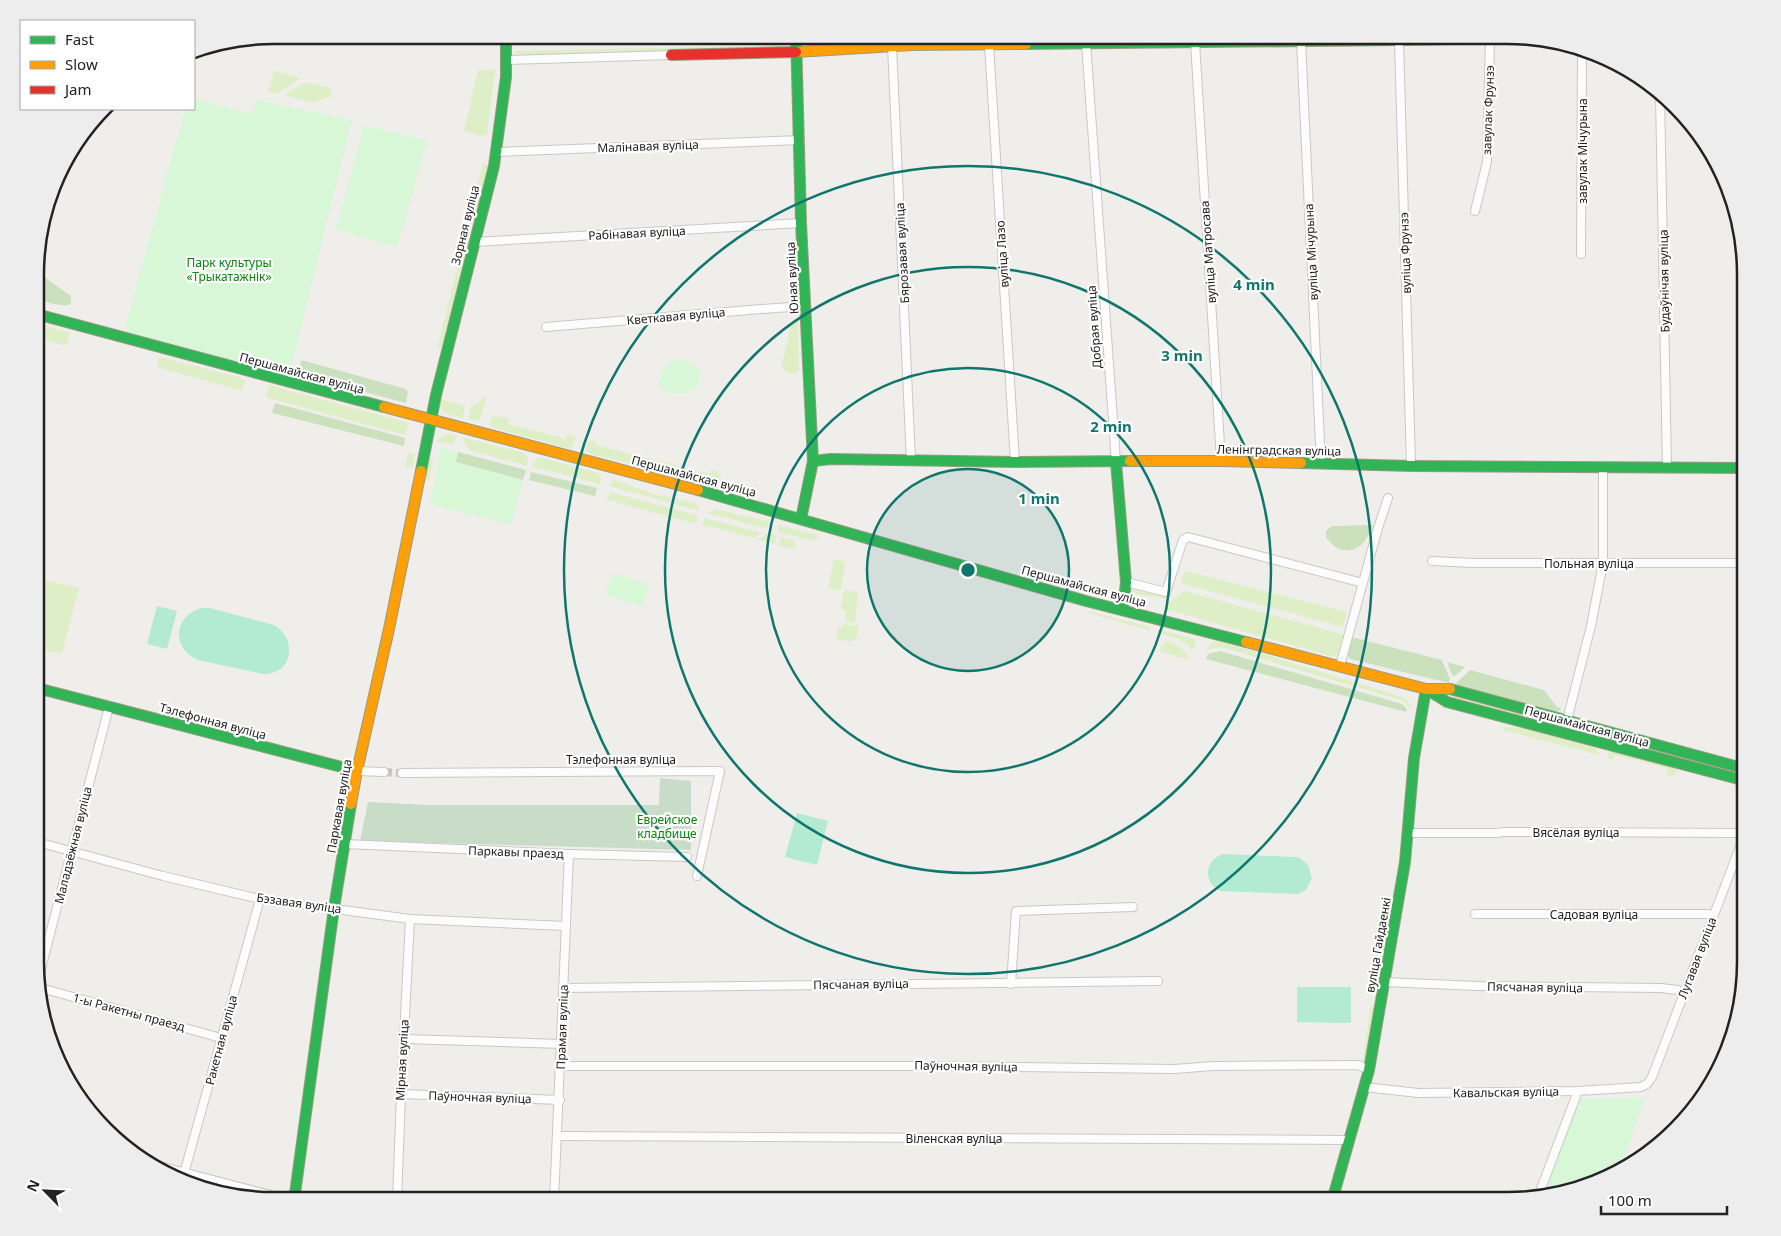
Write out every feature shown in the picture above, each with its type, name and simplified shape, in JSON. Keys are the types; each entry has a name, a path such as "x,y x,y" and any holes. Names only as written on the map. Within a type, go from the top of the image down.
{"street":[{"name":"Зорная вуліца","path":"430,419 496,152 507,60 506,44"},
{"name":"Юная вуліца","path":"797,44 801,223 813,461 801,519"},
{"path":"507,60 797,52 892,46 1038,44"},
{"name":"Добрая вуліца","path":"1086,44 1126,582 1123,610"},
{"name":"вуліца Матросава","path":"1195,44 1221,462"},
{"name":"вуліца Мічурына","path":"1301,44 1321,464"},
{"name":"вуліца Фрунзэ","path":"1399,44 1412,466"},
{"name":"завулак Фрунзэ","path":"1474,211 1487,162 1490,44"},
{"name":"вуліца Лазо","path":"989,45 1015,462"},
{"name":"Бярозавая вуліца","path":"892,46 911,461"},
{"name":"завулак Мічурына","path":"1581,254 1582,56"},
{"name":"Будаўнічая вуліца","path":"1660,102 1667,468"},
{"name":"Малінавая вуліца","path":"496,152 800,140"},
{"name":"Рабінавая вуліца","path":"474,242 801,223"},
{"name":"Кветкавая вуліца","path":"546,327 806,306"},
{"name":"Першамайская вуліца","path":"44,316 707,492 1086,601 1426,689 1450,689 1737,767"},
{"name":"Паркавая вуліца","path":"295,1192 334,908 357,771 388,629 430,419"},
{"name":"Ленінградская вуліца","path":"813,461 831,459 1737,468"},
{"path":"1567,720 1591,626 1603,563 1603,466"},
{"path":"1340,666 1388,498"},
{"name":"Першамайская вуліца","path":"1126,582 1166,592 1183,540 1188,537 1363,583"},
{"name":"Польная вуліца","path":"1432,561 1473,563 1737,562"},
{"name":"Першамайская вуліца","path":"1426,689 1447,702 1737,779"},
{"name":"вуліца Гайдаенкі","path":"1335,1192 1369,1070 1405,862 1414,758 1426,689"},
{"name":"Тэлефонная вуліца","path":"44,690 357,771 384,772"},
{"name":"Маладзёжная вуліца","path":"44,958 109,707"},
{"name":"Тэлефонная вуліца","path":"402,773 720,771 697,876"},
{"name":"Вясёлая вуліца","path":"1408,833 1737,832"},
{"name":"Бэзавая вуліца","path":"44,844 163,876 260,899 410,919 566,926"},
{"name":"Паркавы праезд","path":"345,844 569,854 687,856"},
{"name":"Лугавая вуліца","path":"1647,1084 1652,1077 1684,995 1737,853"},
{"name":"Прамая вуліца","path":"555,1192 560,1100 569,854"},
{"name":"Ракетная вуліца","path":"185,1174 260,899"},
{"path":"1011,984 1016,911 1133,907"},
{"name":"Садовая вуліца","path":"1475,914 1708,914 1713,916"},
{"name":"Мірная вуліца","path":"397,1192 400,1094 410,919"},
{"name":"Пясчаная вуліца","path":"564,988 1158,982"},
{"name":"Пясчаная вуліца","path":"1384,982 1478,986 1662,988 1678,990 1684,995"},
{"name":"1-ы Ракетны праезд","path":"45,988 221,1038"},
{"path":"404,1039 562,1044"},
{"name":"Паўночная вуліца","path":"561,1066 930,1066 1174,1069 1213,1066 1358,1065 1369,1070"},
{"name":"Кавальская вуліца","path":"1364,1087 1418,1093 1578,1092 1641,1087 1647,1084"},
{"path":"1541,1190 1578,1092"},
{"name":"Паўночная вуліца","path":"400,1094 560,1100"},
{"name":"Віленская вуліца","path":"558,1136 1350,1140"},
{"path":"205,1181 252,1191"}],"green space":[{"path":"812,44 847,44 812,45"},
{"path":"782,45 782,50 521,56 515,54 515,51"},
{"path":"478,70 495,70 487,135 480,136 464,131"},
{"path":"274,71 300,78 277,94 268,92"},
{"path":"305,82 332,89 331,96 313,103 285,95"},
{"name":"Парк культуры «Трыкатажнік»","path":"195,99 251,114 256,100 352,120 289,376 124,332 185,110 195,110"},
{"path":"364,125 427,141 397,247 336,230"},
{"path":"483,163 488,165 445,341 437,349"},
{"path":"44,277 71,296 71,303 69,305 44,300"},
{"path":"792,321 798,321 799,371 794,374 781,368"},
{"path":"44,326 70,333 66,346 44,340"},
{"path":"159,357 242,378 245,382 242,391 157,367"},
{"path":"678,359 691,363 701,373 698,387 688,392 671,393 658,384 667,366"},
{"path":"301,360 406,389 408,392 406,403 301,375 299,373"},
{"path":"269,385 409,423 405,435 268,398 266,395"},
{"path":"487,396 481,418 477,421 468,419 471,406"},
{"path":"441,399 465,406 463,418 443,411 440,404"},
{"path":"275,403 405,438 404,446 272,413"},
{"path":"492,416 509,418 508,424 566,439 567,434 575,436 575,441 571,449 493,428 489,424"},
{"path":"448,433 458,436 452,445 435,441"},
{"path":"462,437 524,453 528,458 527,466 469,450"},
{"path":"592,440 596,441 596,445 710,474 711,470 717,471 725,483 712,483 590,454 586,451 586,448"},
{"path":"441,448 458,452 456,462 523,480 511,525 430,504"},
{"path":"458,452 526,470 523,480 455,462"},
{"path":"408,453 415,454 413,465 405,469"},
{"path":"539,457 598,473 601,478 601,484 534,467 532,465"},
{"path":"427,458 433,459 429,481 423,478"},
{"path":"531,472 597,488 595,496 529,480"},
{"path":"615,480 654,494 695,503 699,511 609,486"},
{"path":"610,492 696,515 698,518 696,524 608,500"},
{"path":"715,509 770,522 768,527 763,528 708,513"},
{"path":"705,518 762,533 753,538 702,525"},
{"path":"778,525 819,535 818,538 812,541 778,532"},
{"path":"1373,525 1365,541 1351,550 1339,549 1326,538 1326,531 1332,526"},
{"path":"769,533 777,535 775,544 758,540"},
{"path":"781,537 794,540 796,550 778,545"},
{"path":"834,559 845,562 841,590 828,589"},
{"path":"1185,571 1347,612 1343,627 1180,583"},
{"path":"613,573 649,585 642,606 605,595"},
{"path":"44,580 79,588 62,654 45,650 44,654"},
{"path":"1173,586 1170,597 1167,599 1130,593 1135,588 1167,596"},
{"path":"844,590 858,592 855,623 845,622 846,611 841,609"},
{"path":"1184,591 1345,635 1339,654 1334,657 1165,609 1166,605"},
{"path":"157,606 177,611 167,649 147,644"},
{"path":"201,608 210,608 274,625 282,631 287,639 289,655 286,663 281,669 273,673 263,674 198,660 189,655 180,641 181,625 192,612"},
{"path":"1089,611 1150,627 1150,629 1088,613"},
{"path":"843,624 858,626 857,638 850,642 836,639 838,627 842,628"},
{"path":"1158,629 1192,638 1195,641 1196,647 1192,649 1179,639 1157,632"},
{"path":"1351,637 1442,660 1450,679 1449,683 1350,659 1347,654"},
{"path":"1169,641 1180,647 1190,658 1187,659 1161,652 1160,648 1165,642"},
{"path":"1216,641 1399,696 1407,700 1413,709 1404,701 1221,647 1206,650 1212,642"},
{"path":"1220,651 1402,704 1407,709 1406,712 1206,659 1208,654"},
{"path":"1447,662 1465,667 1455,676 1452,675"},
{"path":"1470,670 1544,690 1557,707 1562,709 1555,713 1456,685"},
{"path":"1453,696 1737,772 1737,776 1452,699"},
{"path":"1503,727 1524,728 1595,748 1599,755 1503,730"},
{"path":"1611,750 1675,766 1676,773 1673,776 1666,775 1667,768 1614,755 1613,760 1606,758"},
{"name":"Еврейское кладбище","path":"660,778 691,781 691,850 360,841 368,802 427,805 659,805"},
{"path":"797,813 828,821 817,865 785,857"},
{"path":"1223,854 1297,857 1308,865 1312,878 1306,890 1298,894 1220,891 1210,882 1208,871 1212,861"},
{"path":"1297,987 1351,987 1351,1023 1297,1022"},
{"path":"1371,1006 1374,1006 1366,1061 1362,1063"},
{"path":"1645,1098 1623,1160 1595,1175 1546,1189 1578,1099"}],"tunnel":[{"path":"384,772 402,773"}],"traffic: fast":[{"path":"421,471 436,395 494,166 506,77 506,44"},
{"path":"796,44 801,223 813,461 801,519"},
{"path":"44,316 384,407"},
{"path":"813,461 831,459 1015,462 1130,461"},
{"path":"1116,462 1126,582 1123,610"},
{"path":"1301,463 1411,466 1737,468"},
{"path":"698,490 1086,601 1246,642"},
{"path":"1335,1192 1369,1070 1405,862 1414,758 1426,689"},
{"path":"1426,689 1447,702 1737,779"},
{"path":"1450,689 1737,767"},
{"path":"44,690 357,771"},
{"path":"295,1192 334,908 351,804"}],"traffic: slow":[{"path":"796,52 912,45 1026,44"},
{"path":"384,407 698,490"},
{"path":"1130,461 1301,463"},
{"path":"351,804 421,471"},
{"path":"1246,642 1426,689 1450,689"}],"traffic: jam":[{"path":"671,55 796,52"}]}
